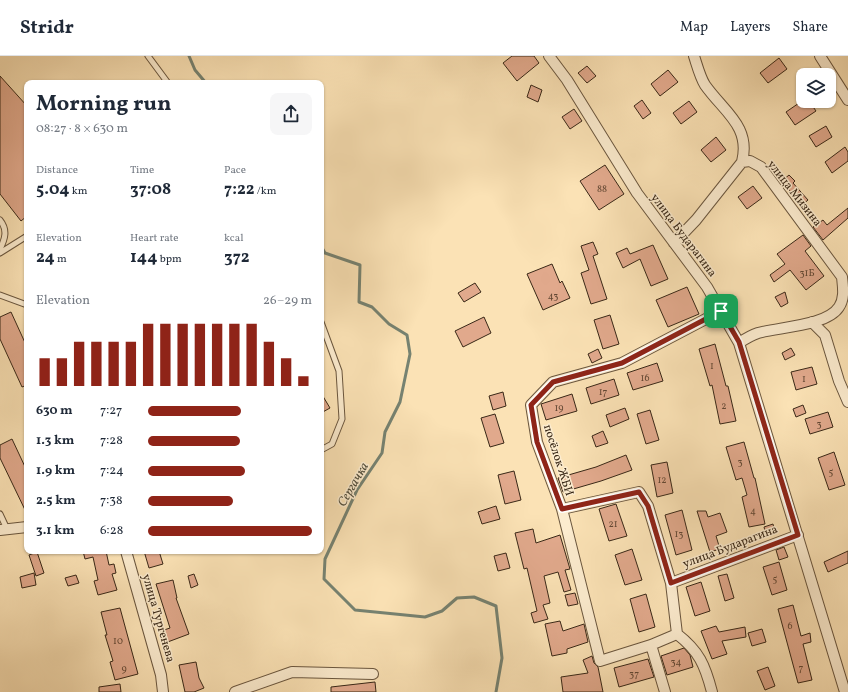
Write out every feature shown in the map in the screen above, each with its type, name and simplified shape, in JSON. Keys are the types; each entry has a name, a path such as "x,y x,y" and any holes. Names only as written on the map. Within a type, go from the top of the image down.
{"street":[{"name":"улица Бударагина","path":"549,56 567,80 637,193 707,287 739,342 845,692"},
{"path":"674,243 696,220 742,162 745,149 742,131 704,84 694,56"},
{"path":"820,56 848,100"},
{"name":"улица Мизина","path":"739,342 757,333 812,322 835,313 840,306 844,294 845,274 761,167 750,161 742,162"},
{"name":"посёлок ЖБИ","path":"651,645 600,661 562,509 537,442 531,405 553,382 622,363 721,311"},
{"path":"812,322 825,335 839,381 848,402"},
{"name":"улица Бударагина","path":"562,509 639,492 648,506 671,583 677,634"},
{"path":"4,530 24,527"},
{"name":"улица Бударагина","path":"671,583 798,535"},
{"name":"улица Тургенева","path":"127,554 162,675 163,692"},
{"path":"665,692 651,645 677,634 693,646 707,672 712,692"},
{"path":"235,692 292,672 373,674"}],"lane":[{"path":"148,56 166,80"},
{"path":"0,220 4,226 5,240 0,250"},
{"path":"0,253 24,238"},
{"path":"0,295 24,304"},
{"path":"324,330 339,372 342,419 332,444 324,448"},
{"path":"0,514 4,530"}],"building":[{"path":"512,56 534,56 539,63 517,81 503,63"},
{"path":"779,58 787,69 768,83 760,73"},
{"path":"587,66 596,76 587,83 578,73"},
{"path":"668,70 678,82 660,96 651,84"},
{"path":"0,76 24,103 24,218 21,221 0,194"},
{"path":"531,85 542,90 538,102 527,97"},
{"path":"642,100 651,113 643,119 634,106"},
{"path":"689,101 697,112 681,124 673,113"},
{"path":"796,105 796,108 814,108 816,111 795,125 786,112"},
{"path":"574,109 582,121 570,129 562,117"},
{"path":"826,126 832,137 816,147 809,136"},
{"path":"716,137 726,150 711,162 701,150"},
{"path":"845,147 848,152 848,161 832,173 825,162"},
{"path":"605,165 624,194 599,210 580,181"},
{"path":"789,175 795,181 793,183 808,200 801,206 789,193 790,191 782,181"},
{"path":"753,186 762,198 747,209 738,197"},
{"path":"848,208 848,218 823,240 813,227 823,220 827,225"},
{"path":"803,235 811,246 805,251 824,276 806,290 790,270 774,282 770,275 785,264 777,254"},
{"path":"593,242 598,254 593,256 607,299 591,304 581,273 589,270 581,246"},
{"path":"653,245 668,279 651,286 640,259 623,268 616,253 627,248 630,254"},
{"path":"552,264 560,283 562,281 570,298 543,310 527,274"},
{"path":"475,283 481,292 464,302 458,293"},
{"path":"687,287 699,314 668,327 656,300"},
{"path":"785,292 788,303 781,307 775,297"},
{"path":"11,312 24,340 24,386 22,387 0,339 0,317"},
{"path":"610,315 619,344 603,349 594,320"},
{"path":"484,317 491,333 463,347 455,331"},
{"path":"715,344 726,386 728,386 736,421 720,424 712,385 710,386 699,349"},
{"path":"791,348 795,355 785,360 782,353"},
{"path":"598,349 602,358 592,363 588,354"},
{"path":"657,363 663,381 633,390 627,373"},
{"path":"812,367 817,384 796,390 791,372"},
{"path":"614,379 619,395 591,404 586,388"},
{"path":"503,392 506,406 493,410 489,396"},
{"path":"572,394 577,411 546,420 541,404"},
{"path":"324,398 330,408 324,411"},
{"path":"803,405 806,413 796,417 793,409"},
{"path":"625,408 629,419 610,427 606,415"},
{"path":"650,410 659,440 646,444 637,414"},
{"path":"828,412 833,427 810,434 805,419"},
{"path":"495,414 504,443 490,447 481,418"},
{"path":"603,431 608,443 596,447 592,436"},
{"path":"12,439 24,465 24,508 0,458 0,445"},
{"path":"744,442 755,478 765,524 749,527 742,497 747,495 742,478 736,480 726,447"},
{"path":"834,452 845,485 829,490 818,458"},
{"path":"626,455 632,470 563,492 558,478 596,467"},
{"path":"667,462 673,493 657,497 651,465"},
{"path":"514,471 521,500 505,504 498,475"},
{"path":"616,504 627,536 609,541 599,509"},
{"path":"496,506 500,519 482,524 478,512"},
{"path":"682,510 692,550 676,555 665,515"},
{"path":"697,511 706,511 708,517 720,513 727,532 716,536 720,549 710,552"},
{"path":"773,524 775,533 766,535 764,527"},
{"path":"533,529 536,543 560,535 570,569 565,570 571,590 564,592 558,572 544,576 550,603 543,605 548,619 534,623 531,613 537,611 527,568 524,569 515,533"},
{"path":"784,547 788,557 779,560 776,550"},
{"path":"632,549 642,580 625,585 615,555"},
{"path":"848,551 848,563 828,572 824,562"},
{"path":"506,553 510,568 498,571 494,556"},
{"path":"38,554 44,573 36,576 29,555"},
{"path":"84,554 107,554 109,565 114,564 116,573 112,574 117,590 98,595 94,581 98,580 93,557 85,559"},
{"path":"145,554 160,554 163,564 149,568"},
{"path":"779,562 787,590 772,595 763,567"},
{"path":"34,573 36,585 22,588 20,577"},
{"path":"194,574 198,585 191,588 188,576"},
{"path":"727,574 734,598 725,601 718,576"},
{"path":"76,575 79,583 68,586 65,578"},
{"path":"173,580 176,598 189,634 165,643 161,631 170,628 156,584"},
{"path":"701,582 710,611 695,616 686,587"},
{"path":"575,593 578,604 568,606 565,595"},
{"path":"646,594 655,627 639,632 630,599"},
{"path":"793,605 801,636 810,633 811,642 803,644 812,680 798,683 778,609"},
{"path":"120,608 138,674 115,680 110,662 113,661 105,635 107,635 101,612"},
{"path":"560,621 563,631 584,624 588,642 567,649 567,653 552,656 545,624"},
{"path":"716,626 719,632 745,627 746,637 722,641 727,654 712,659 701,631"},
{"path":"762,629 766,642 752,646 748,633"},
{"path":"684,648 690,655 693,667 667,675 661,656"},
{"path":"592,656 594,663 598,667 603,692 563,692 561,677 588,673 583,660"},
{"path":"648,659 654,677 619,687 614,668"},
{"path":"196,662 199,678 204,688 194,692 185,692 179,665"},
{"path":"768,667 775,686 765,690 757,671"},
{"path":"375,682 376,692 331,692 331,687"},
{"path":"120,684 121,692 99,692 99,687"}],"waterway":[{"name":"Сергачка","path":"189,56 195,70 203,80"},
{"name":"Сергачка","path":"324,251 325,253 360,265 359,302 372,307 389,324 407,335 410,354 400,402 385,432 382,453 357,490 325,559 324,579 355,610 425,617 442,611 457,598 474,597 496,606 502,658 496,692"}],"route":[{"path":"721,311 739,342 798,535 671,583 648,506 639,492 562,509 537,442 531,405 553,382 622,363 721,311"}]}
